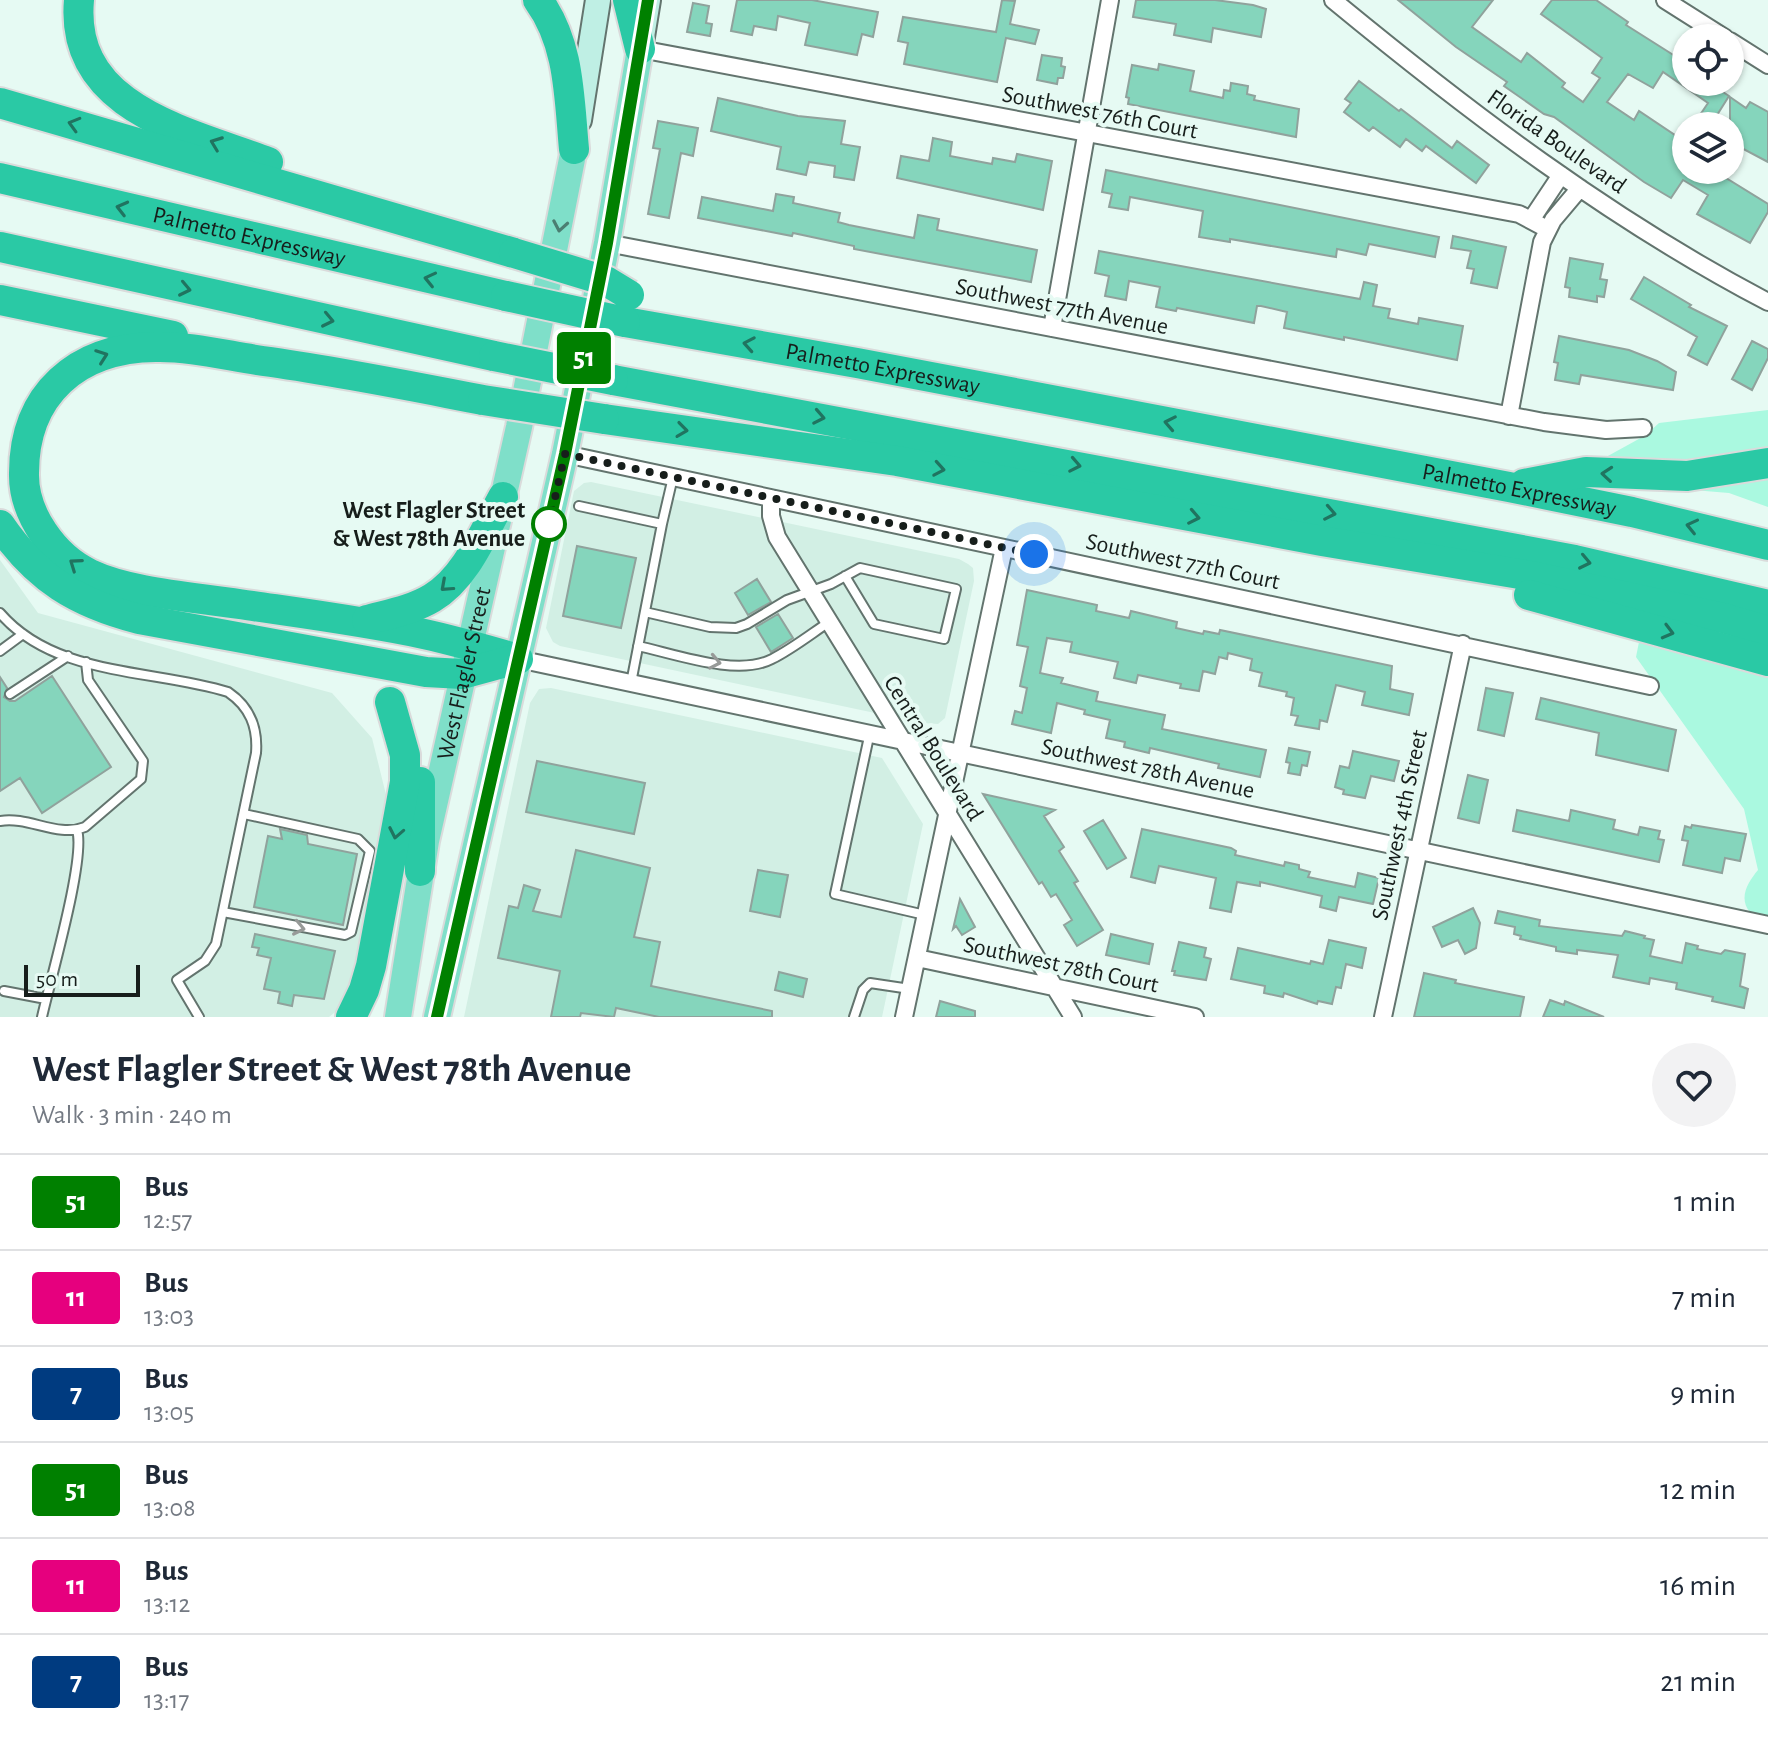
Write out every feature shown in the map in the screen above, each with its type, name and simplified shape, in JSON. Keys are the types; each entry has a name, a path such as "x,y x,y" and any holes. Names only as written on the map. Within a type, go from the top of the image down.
{"highway":[{"path":"79,0 79,29 90,60 104,84 128,104 156,120 343,191 390,217"},
{"path":"538,0 557,33 567,71 574,149"},
{"path":"628,0 640,49"},
{"path":"0,103 606,281 627,308"},
{"name":"Palmetto Expressway","path":"0,178 506,296 627,308 688,334 857,363 1509,487 1632,512 1768,545"},
{"path":"0,247 494,356 1575,560 1768,605"},
{"path":"0,300 158,332 300,366"},
{"path":"466,660 424,634 148,589 91,574 70,562 51,543 30,506 23,479 24,449 31,422 58,382 96,357 135,348 158,347 300,366 604,419 897,461 1322,541 1531,576 1723,618 1768,631"},
{"path":"1509,487 1586,472 1687,476 1768,463"},
{"path":"359,622 406,610 444,590 466,563 503,497"},
{"path":"0,525 29,562 57,586 99,609 426,672 466,660 518,659"},
{"path":"1322,541 1768,661"},
{"path":"317,651 369,682 405,719 417,747 420,772 420,871"},
{"path":"351,1017 368,978 405,782 405,755 390,702"}],"main road":[{"name":"West Flagler Street","path":"398,1017 420,871 503,497 574,149 598,0"},
{"name":"West Flagler Street","path":"437,1017 565,454 607,243 648,0"}],"street":[{"path":"1052,328 1110,0"},
{"name":"Florida Boulevard","path":"1333,0 1429,79 1561,175 1724,279 1768,302"},
{"path":"1665,0 1704,24"},
{"name":"Southwest 76th Court","path":"640,49 1519,214 1547,229"},
{"path":"1744,49 1768,65"},
{"path":"1531,220 1561,175"},
{"path":"1509,416 1541,246 1547,229 1580,188"},
{"name":"Southwest 77th Avenue","path":"607,243 1509,416 1606,430 1643,428"},
{"name":"Southwest 77th Court","path":"565,454 1650,686"},
{"name":"Central Boulevard","path":"771,498 771,516 777,537 1073,1017"},
{"path":"904,1017 1004,548"},
{"name":"Southwest 4th Street","path":"1383,1017 1463,644"},
{"name":"Southwest 78th Avenue","path":"518,659 1768,925"},
{"name":"Southwest 78th Court","path":"917,958 1195,1017"}],"lane":[{"path":"631,684 673,477"},
{"path":"579,506 662,524"},
{"path":"645,612 710,627 736,628 809,590 860,568 956,589 944,639 874,624 845,576"},
{"path":"0,613 4,624 68,656 214,688 235,697 253,722 257,738 216,944 211,954 177,980 199,1017"},
{"path":"638,646 726,665 756,665 771,660 829,622"},
{"path":"0,651 23,634"},
{"path":"10,694 68,656"},
{"path":"0,821 15,820 77,830 85,827 141,779 144,766 88,680 86,662"},
{"path":"870,732 835,894 926,915"},
{"path":"223,912 345,935 351,932 370,851 358,839 244,814"},
{"path":"42,1017 80,840 77,830"},
{"path":"854,1017 863,990 870,983 910,989"},
{"path":"4,991 46,999"}],"shaded area":[{"path":"591,482 959,559 968,564 973,568 974,581 945,718 938,724 922,723 560,646 553,642 546,628 574,491"},
{"path":"0,560 38,613 332,693 372,738 393,823 359,993 329,1017 0,1017"},
{"path":"551,688 882,758 923,824 882,1017 464,1017 530,703 539,689"}],"green space":[{"path":"1768,410 1768,453 1720,463 1597,462 1646,435 1659,423"},
{"path":"1768,470 1768,507 1729,493 1693,490"},
{"path":"1639,642 1768,678 1768,917 1750,912 1746,907 1748,885 1758,870 1744,809 1636,657"}],"building":[{"path":"737,0 812,0 878,12 873,37 862,34 857,55 805,45 810,23 778,16 776,30 754,26 752,35 731,31"},
{"path":"1002,0 1015,1 1010,24 1039,30 1035,44 1006,38 997,82 904,64 908,43 898,41 903,17 996,32"},
{"path":"1136,0 1215,0 1253,5 1266,9 1261,37 1213,28 1211,42 1174,35 1176,24 1133,17"},
{"path":"1398,0 1493,0 1472,27 1521,62 1527,53 1565,83 1562,87 1583,102 1600,78 1592,73 1602,58 1541,14 1552,0 1596,0 1628,22 1626,25 1672,54 1672,78 1663,72 1653,88 1628,74 1607,102 1634,120 1639,111 1672,133 1672,184 1680,184 1671,198 1644,182 1554,117 1544,114 1504,86 1507,82 1456,47"},
{"path":"693,3 709,6 706,23 712,24 710,36 687,32"},
{"path":"1042,55 1062,58 1061,66 1065,67 1063,78 1058,78 1057,84 1037,80"},
{"path":"1159,64 1194,71 1190,91 1223,98 1224,90 1230,91 1231,83 1248,86 1247,94 1255,96 1254,100 1299,109 1296,137 1128,104 1129,98 1126,97 1132,65 1158,70"},
{"path":"1359,81 1452,148 1457,141 1489,165 1476,183 1426,146 1422,151 1406,139 1400,147 1373,127 1369,131 1344,112 1351,103 1345,99"},
{"path":"1698,96 1729,96 1719,112 1702,112 1708,103"},
{"path":"1730,97 1746,108 1750,102 1768,112 1768,162 1744,149 1744,112 1730,112"},
{"path":"718,98 798,116 845,121 841,144 860,147 854,180 834,177 835,166 809,162 806,175 777,169 781,147 711,131"},
{"path":"658,121 698,128 693,156 681,153 669,218 648,214 660,149 653,148"},
{"path":"933,138 952,142 950,156 992,164 993,158 1015,162 1017,154 1052,161 1043,210 897,178 901,156 929,161"},
{"path":"1106,170 1439,237 1435,257 1369,244 1366,255 1337,249 1336,257 1230,239 1230,242 1199,237 1203,211 1130,197 1128,210 1109,207 1112,194 1102,192"},
{"path":"1690,184 1736,184 1768,204 1768,212 1750,243 1697,214 1708,195"},
{"path":"776,194 794,197 793,203 840,213 838,222 849,225 914,238 918,215 939,219 937,230 1037,250 1031,282 854,249 854,246 793,233 792,236 698,218 702,197 773,211"},
{"path":"1453,236 1506,247 1497,288 1471,283 1474,269 1467,268 1471,251 1451,248"},
{"path":"1099,251 1360,299 1364,282 1377,285 1373,306 1390,309 1388,318 1418,324 1419,318 1463,326 1457,360 1284,328 1287,312 1261,306 1257,306 1254,323 1156,307 1160,287 1129,281 1126,300 1105,296 1109,276 1095,273"},
{"path":"1570,258 1603,264 1600,279 1607,280 1604,297 1597,296 1597,302 1569,297 1570,288 1565,287"},
{"path":"1644,277 1691,305 1689,307 1727,326 1707,365 1688,355 1697,337 1631,299"},
{"path":"1559,336 1629,350 1657,361 1676,372 1673,390 1581,375 1579,384 1555,380 1558,363 1554,362"},
{"path":"1752,341 1768,349 1768,358 1752,390 1732,379"},
{"path":"577,546 636,558 621,628 563,616"},
{"path":"757,579 771,602 748,615 735,593"},
{"path":"1027,590 1097,605 1096,611 1129,618 1131,611 1177,622 1176,628 1203,634 1204,631 1219,634 1220,630 1392,666 1390,689 1413,694 1409,715 1362,705 1365,692 1336,685 1327,722 1320,720 1319,729 1295,725 1298,716 1291,715 1294,698 1286,696 1287,692 1259,686 1262,673 1250,670 1252,659 1228,653 1227,659 1219,657 1215,674 1203,671 1199,691 1138,675 1136,683 1114,678 1118,662 1070,652 1072,642 1047,638 1040,673 1063,678 1061,683 1098,692 1096,701 1165,715 1162,729 1266,750 1260,777 1150,748 1149,753 1124,747 1125,742 1106,738 1110,720 1057,703 1051,733 1012,724 1015,711 1022,713 1027,688 1020,686 1028,647 1017,645"},
{"path":"778,614 793,638 771,652 756,627"},
{"path":"52,676 111,767 42,813 20,778 0,791 0,677 7,688 4,697 15,701"},
{"path":"1486,688 1513,693 1504,736 1478,730"},
{"path":"1541,698 1676,730 1668,771 1596,755 1599,733 1536,719"},
{"path":"1289,748 1310,752 1307,766 1302,765 1300,775 1288,773 1290,763 1286,762"},
{"path":"1353,751 1399,761 1394,781 1371,776 1365,798 1343,794 1344,790 1335,787 1340,766 1349,768"},
{"path":"537,761 645,783 634,834 526,812"},
{"path":"1468,775 1488,780 1479,823 1458,818"},
{"path":"983,794 1055,810 1044,816 1064,847 1059,851 1078,881 1074,883 1103,930 1077,946 1064,925 1072,920 1056,894 1051,897 1042,882 1039,884"},
{"path":"1517,810 1569,821 1571,810 1615,820 1613,829 1638,835 1640,827 1660,831 1658,839 1664,840 1659,862 1513,831"},
{"path":"1103,820 1126,858 1107,869 1084,831"},
{"path":"1692,825 1746,834 1740,861 1725,858 1722,873 1683,865 1688,841 1682,840 1685,826 1691,828"},
{"path":"280,829 307,835 308,844 357,854 343,925 254,907 268,836 282,839"},
{"path":"1142,829 1231,848 1236,851 1235,855 1284,866 1285,862 1299,865 1299,869 1310,872 1308,877 1355,887 1358,873 1379,878 1373,904 1339,897 1336,911 1320,907 1322,896 1260,882 1260,886 1237,882 1231,912 1210,908 1216,878 1159,866 1155,883 1131,877"},
{"path":"576,850 650,868 634,937 660,942 651,986 772,1011 772,1017 659,1017 616,1008 614,1017 581,1013 580,1017 551,1017 560,971 498,958 509,906 518,908 524,885 540,890 533,911 561,917"},
{"path":"758,870 788,875 780,917 750,911"},
{"path":"960,899 975,927 962,935 956,926 953,929"},
{"path":"1473,908 1480,923 1476,948 1465,954 1458,940 1442,947 1433,927"},
{"path":"1498,911 1540,920 1539,926 1622,936 1625,931 1645,936 1654,940 1650,956 1682,963 1686,943 1698,946 1697,949 1721,954 1725,950 1745,954 1740,986 1748,989 1744,1008 1676,989 1677,983 1650,978 1649,984 1613,977 1618,955 1556,951 1556,947 1520,939 1521,936 1514,934 1515,927 1495,923"},
{"path":"255,934 335,951 324,999 294,995 292,1006 278,1003 280,992 264,989 271,958 257,955 259,948 252,947"},
{"path":"1111,934 1153,944 1149,964 1106,955"},
{"path":"1329,940 1366,948 1362,968 1346,964 1341,988 1336,987 1332,1004 1318,1001 1317,1004 1284,993 1283,997 1264,993 1265,986 1231,979 1238,948 1310,964 1311,961 1323,964"},
{"path":"1179,942 1206,948 1204,957 1211,959 1206,980 1174,975 1175,971 1172,971"},
{"path":"779,972 807,979 803,997 775,990"},
{"path":"1424,973 1456,980 1455,983 1524,997 1520,1017 1414,1017"},
{"path":"1550,1000 1564,1005 1565,1001 1604,1017 1543,1017"},
{"path":"940,1001 975,1011 975,1017 936,1017"}],"bus line":[{"name":"51","path":"437,1017 565,454 607,243 648,0"}],"place":[{"name":"West Flagler Street & West 78th Avenue","path":"549,524"}],"route":[{"path":"549,524 565,454 1034,554"}]}
